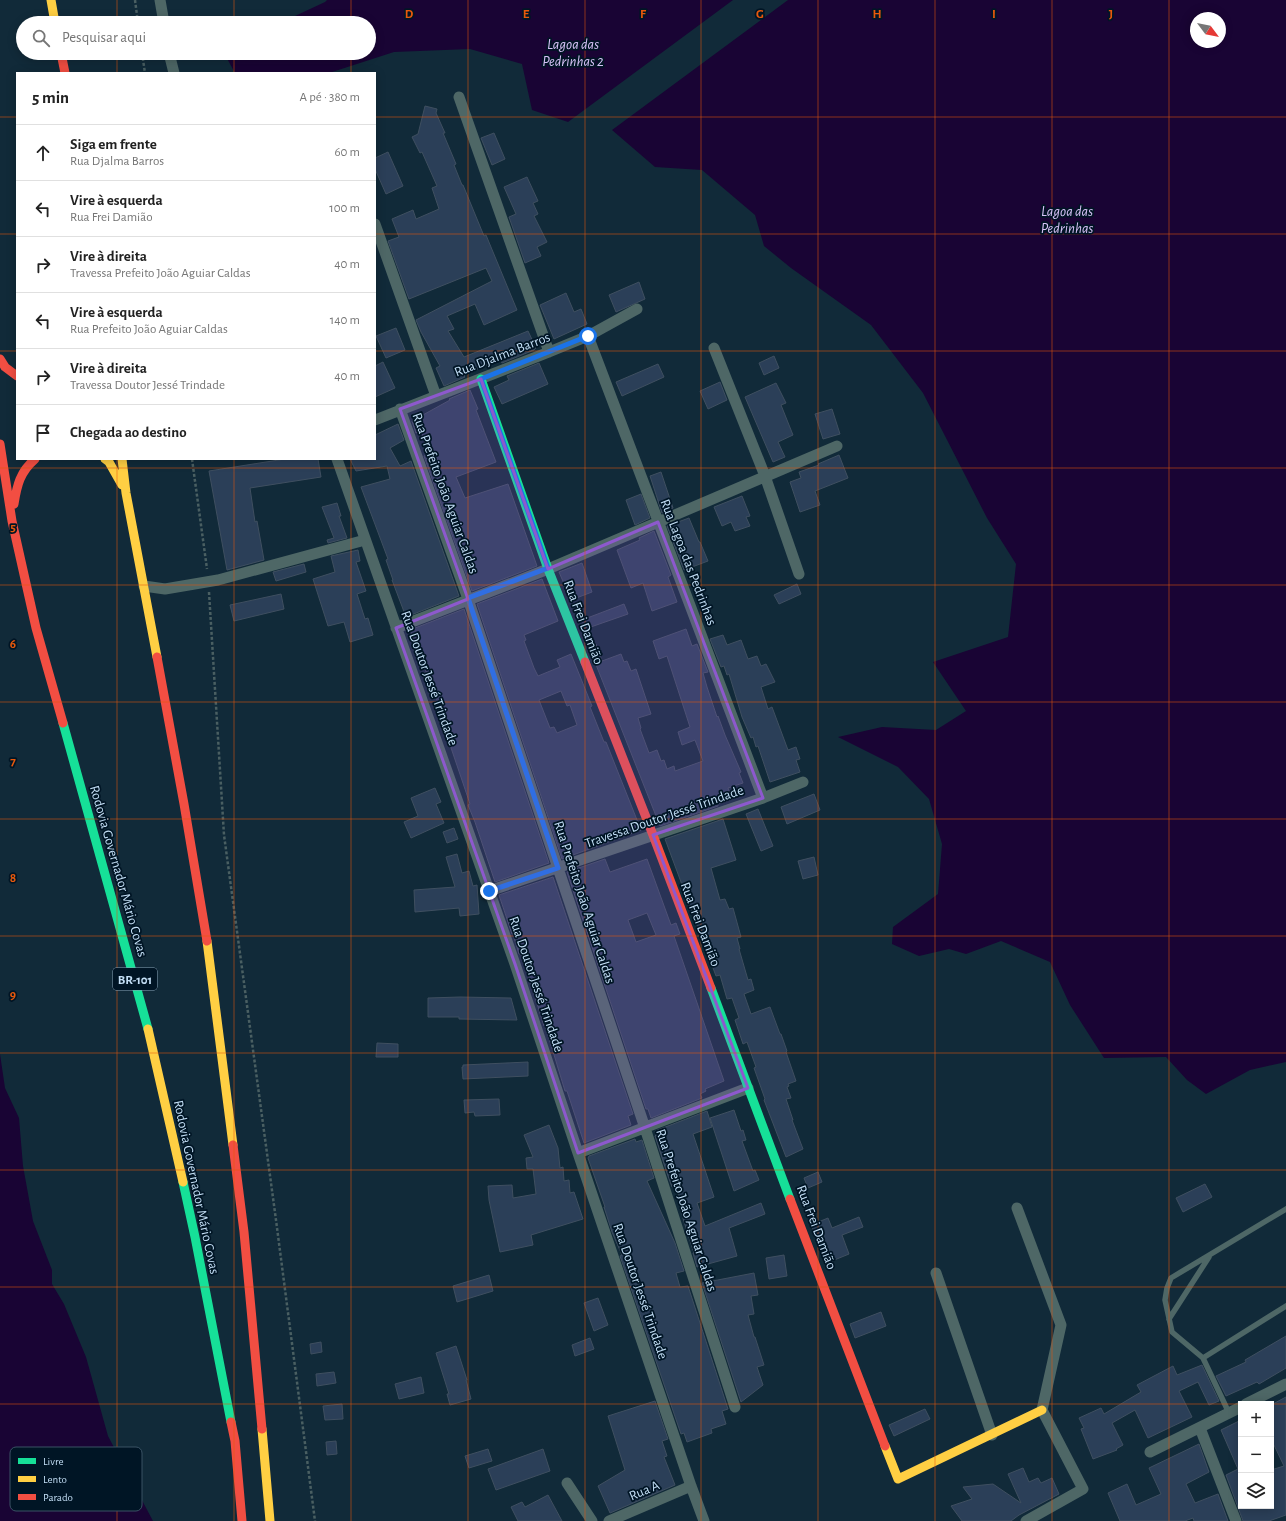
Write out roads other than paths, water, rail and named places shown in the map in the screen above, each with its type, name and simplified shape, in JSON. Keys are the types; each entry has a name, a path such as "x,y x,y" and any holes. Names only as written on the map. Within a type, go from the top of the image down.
{"main road":[{"path":"51,0 54,16"},
{"path":"62,60 65,72"},
{"path":"0,359 5,367 16,375"},
{"name":"Rua Frei Damião","path":"481,379 548,568 653,835 898,1479 992,1435"},
{"name":"Rodovia Governador Mário Covas","path":"0,444 12,521 36,628 146,1017 196,1237 235,1441 242,1521"},
{"path":"12,521 18,479 24,470 34,460"},
{"path":"106,460 109,462 126,492"},
{"path":"122,460 126,492 184,804 211,964 244,1232 270,1521"},
{"path":"992,1435 1042,1410"}],"street":[{"path":"160,0 163,16"},
{"path":"171,60 174,72"},
{"path":"459,98 549,352"},
{"path":"376,227 436,396"},
{"name":"Rua Djalma Barros","path":"376,420 588,336 637,310"},
{"name":"Rua Lagoa das Pedrinhas","path":"588,336 763,798"},
{"path":"714,348 765,476 799,574"},
{"name":"Rua Prefeito João Aguiar Caldas","path":"400,409 468,598 645,1128 735,1407"},
{"path":"396,628 468,598 548,568 837,446"},
{"name":"Rua Doutor Jessé Trindade","path":"337,460 515,964 578,1154 704,1521"},
{"path":"144,586 165,589 209,582 365,540"},
{"name":"Travessa Doutor Jessé Trindade","path":"489,891 763,798 803,782"},
{"path":"578,1154 748,1088"},
{"path":"1017,1208 1061,1324 1042,1410 1083,1489 1026,1521"},
{"path":"936,1273 992,1435"},
{"path":"1252,1401 1286,1384"},
{"path":"1150,1452 1238,1408"},
{"path":"1200,1428 1236,1521"},
{"path":"567,1483 592,1521"},
{"name":"Rua A","path":"609,1521 691,1486"}],"lane":[{"path":"1229,1413 1203,1358 1172,1332 1165,1300 1167,1288 1171,1278 1286,1209"},
{"path":"1169,1319 1210,1255"},
{"path":"1203,1358 1286,1306"}],"water":[{"name":"Lagoa das Pedrinhas 2","path":"327,0 733,0 568,122 532,110 522,64 470,49 394,52 376,58 376,16 295,16"},
{"name":"Lagoa das Pedrinhas","path":"788,0 1286,0 1286,1062 1250,1070 1206,1094 1187,1080 1166,1057 1104,1058 1070,1005 1050,962 1001,941 966,954 949,949 919,956 892,944 893,927 938,894 942,844 929,799 898,767 838,737 882,727 936,730 966,711 933,662 1008,637 1016,564 987,518 923,393 871,325 791,268 764,246 755,215 702,170 655,167 612,130"},
{"name":"Lagoa das Pedrinhas 2","path":"228,60 369,60 332,72 234,72"},
{"path":"0,1054 5,1088 19,1118 23,1166 33,1221 52,1270 52,1284 64,1304 86,1357 108,1436 114,1447 10,1447 10,1511 142,1511 142,1500 153,1521 0,1521"}]}
